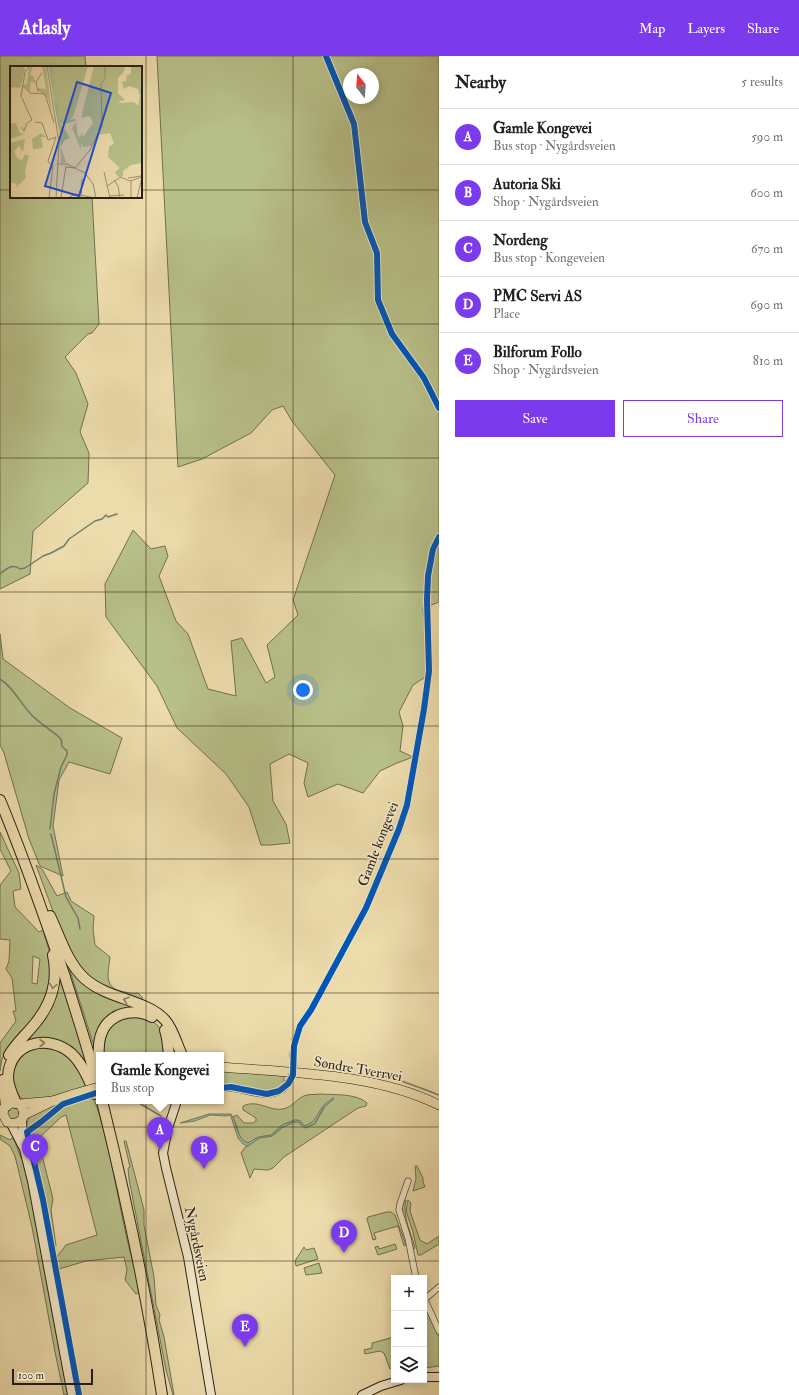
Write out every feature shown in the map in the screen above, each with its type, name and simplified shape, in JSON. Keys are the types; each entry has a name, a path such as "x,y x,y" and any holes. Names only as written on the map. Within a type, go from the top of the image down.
{"highway":[{"path":"0,791 44,904 96,1066"},
{"path":"0,800 45,920 75,1008 96,1080"},
{"path":"44,904 67,953 74,966 83,977 103,991 145,1007 160,1015 170,1027 175,1052"},
{"path":"3,1110 3,1078 6,1060 45,1010 54,987 54,960 45,920"},
{"path":"99,1052 100,1040 106,1025 112,1019 129,1012 138,1012 155,1019 161,1025 175,1052"},
{"path":"18,1104 10,1087 8,1077 12,1061 23,1048 34,1043 51,1043 62,1047 71,1054 80,1064 96,1096"},
{"path":"99,1104 114,1150"},
{"path":"106,1104 149,1317 162,1395"},
{"path":"106,1104 143,1262 166,1395"}],"main road":[{"name":"Søndre Tverrvei","path":"224,1067 329,1077 364,1082 405,1091 439,1105"},
{"path":"53,1101 18,1104 11,1103 3,1110 6,1123 17,1124 23,1118 53,1101 96,1088"},
{"path":"18,1104 24,1109 23,1118"}],"street":[{"path":"326,56 354,124 365,222 377,253 378,300 392,334 424,378 439,408"},
{"name":"Gamle kongevei","path":"224,1088 231,1087 267,1094 283,1089 288,1084 293,1075 295,1040 300,1026 317,999 366,908 397,836 407,805 424,709 429,671 426,600 428,576 433,549 439,537"},
{"name":"Nygårdsveien","path":"176,1104 165,1137 163,1148 164,1159 188,1257 211,1395"},
{"path":"23,1118 24,1149 32,1181 72,1395"},
{"path":"6,1123 24,1149"},
{"path":"408,1181 399,1210 408,1238 415,1275"},
{"path":"427,1296 439,1287"},
{"path":"427,1305 439,1331"},
{"path":"431,1377 439,1372"},
{"path":"362,1395 392,1383"}],"shaded area":[{"path":"0,56 85,56 86,66 10,66 10,198 92,198 99,324 92,333 88,334 65,357 76,373 88,404 80,432 89,453 88,483 33,531 30,574 0,589"},
{"path":"157,56 439,56 439,602 423,608 430,674 413,685 399,712 403,726 400,751 413,757 380,771 363,793 338,784 308,797 304,783 308,763 289,754 270,764 273,801 286,824 290,843 261,845 249,807 226,774 177,728 157,686 106,617 105,584 133,530 151,549 165,546 168,556 159,576 176,621 188,634 208,689 236,696 231,641 242,638 266,683 275,677 267,645 298,615 293,600 335,475 292,421 283,406 272,410 251,433 202,459 178,467"},
{"path":"0,634 3,659 70,708 122,738 110,774 69,762 59,780 53,826 63,876 40,866 29,839 4,753 0,745"},
{"path":"0,832 19,873 21,889 13,891 15,907 39,932 43,930 49,950 51,975 50,986 43,1006 9,1048 2,1059 0,1071 0,1043 16,1021 13,1011 16,1011 12,978 6,969 9,961 10,940 0,939 0,885 11,871 0,849","holes":["33,956 40,959 37,984 32,983"]},
{"path":"36,865 42,869 57,896 67,892 71,901 94,916 93,929 95,945 110,957 108,980 113,988 138,993 143,998 134,1000 92,980 76,964 58,925"},
{"path":"64,952 79,977 139,1006 112,1015 96,1052"},
{"path":"55,958 94,1083 68,1048 20,1047 40,1020"},
{"path":"135,1014 151,1020 159,1027 161,1031 165,1052 102,1052 105,1033 113,1022"},
{"path":"48,1045 69,1055 90,1086 35,1101 25,1100 19,1097 12,1083 13,1064 26,1050"},
{"path":"224,1071 284,1076 284,1085 272,1091 265,1092 231,1084 224,1085"},
{"path":"319,1094 351,1096 367,1103 366,1106 358,1108 284,1157 273,1168 268,1170 254,1169 250,1178 241,1153 246,1146 259,1138 272,1136 283,1127 294,1122 298,1122 305,1128 315,1124 325,1106 334,1098 325,1105 310,1124 305,1126 300,1121 294,1120 282,1125 271,1135 260,1137 248,1143 243,1141 240,1137 233,1117 237,1115 244,1123 253,1123 256,1121 256,1118 243,1110 243,1106 248,1104 258,1104 282,1109 289,1107 304,1096"},
{"path":"93,1096 104,1131 127,1239 141,1292 136,1294 125,1280 127,1270 124,1257 86,1261 59,1269 56,1258 66,1245 97,1235 66,1115 61,1117 38,1139 53,1199 51,1210 56,1246 53,1250 44,1193 31,1135 33,1131 57,1109 68,1103"},
{"path":"333,1098 334,1099 324,1107 317,1120 309,1126 305,1128 298,1122 294,1122 283,1127 272,1136 259,1138 248,1146 243,1144 238,1138 230,1115 210,1115 195,1121 180,1123 209,1114 231,1114 239,1135 248,1143 258,1137 271,1135 284,1124 298,1120 305,1126 309,1124 322,1107"},
{"path":"58,1104 43,1118 26,1130 29,1118 32,1114 41,1109"},
{"path":"11,1107 15,1107 19,1113 15,1119 11,1119 7,1115 7,1111"},
{"path":"0,1135 10,1140 12,1138 14,1139 21,1158 24,1159 70,1395 64,1395 32,1227 15,1156 10,1146 0,1139"},
{"path":"124,1141 126,1141 144,1210 144,1225 154,1277 156,1305 160,1315 159,1320 164,1337 174,1395 166,1370 129,1179 128,1168 130,1167"},
{"path":"415,1166 417,1166 423,1178 425,1187 413,1191 416,1178"},
{"path":"405,1200 406,1218 415,1248 413,1250 402,1211"},
{"path":"408,1200 411,1203 410,1211 420,1240 427,1244 439,1236 439,1244 421,1255 418,1255 413,1232 406,1211"},
{"path":"391,1212 395,1215 406,1245 404,1246 398,1226 374,1233 376,1239 373,1240 367,1219 368,1217"},
{"path":"395,1244 397,1249 378,1255 375,1247 378,1246 379,1249"},
{"path":"304,1247 306,1250 314,1248 318,1259 296,1266 295,1261"},
{"path":"319,1263 322,1273 306,1275 304,1268"},
{"path":"427,1311 439,1337 439,1366 427,1368"},
{"path":"391,1338 391,1368 384,1353 380,1351 365,1354 364,1350 372,1348 372,1343"}],"waterway":[{"path":"0,574 12,567 17,567 20,569 25,568 43,556 64,546 69,539 95,521 102,519 106,515 108,517 117,514"},
{"path":"0,679 12,690 32,716 60,738 63,748 67,751 54,794 50,829"},
{"path":"51,834 66,897 78,918 80,929"},
{"path":"368,1074 382,1075 439,1095"},
{"path":"141,1104 161,1116"}],"cycle path":[{"path":"326,56 354,124 365,222 377,253 378,300 392,334 424,378 439,408"},
{"path":"224,1088 231,1087 267,1094 279,1091 288,1084 293,1075 294,1046 300,1026 311,1010 366,908 399,829 407,805 424,709 429,671 427,600 428,576 433,549 439,537"},
{"path":"79,1395 43,1200 27,1132 63,1104 96,1093"}],"place":[{"name":"Gamle Kongevei","path":"160,1150"},
{"name":"Nordeng","path":"35,1167"},
{"name":"Autoria Ski","path":"204,1169"},
{"name":"PMC Servi AS","path":"344,1253"},
{"name":"Bilforum Follo","path":"245,1347"}]}
